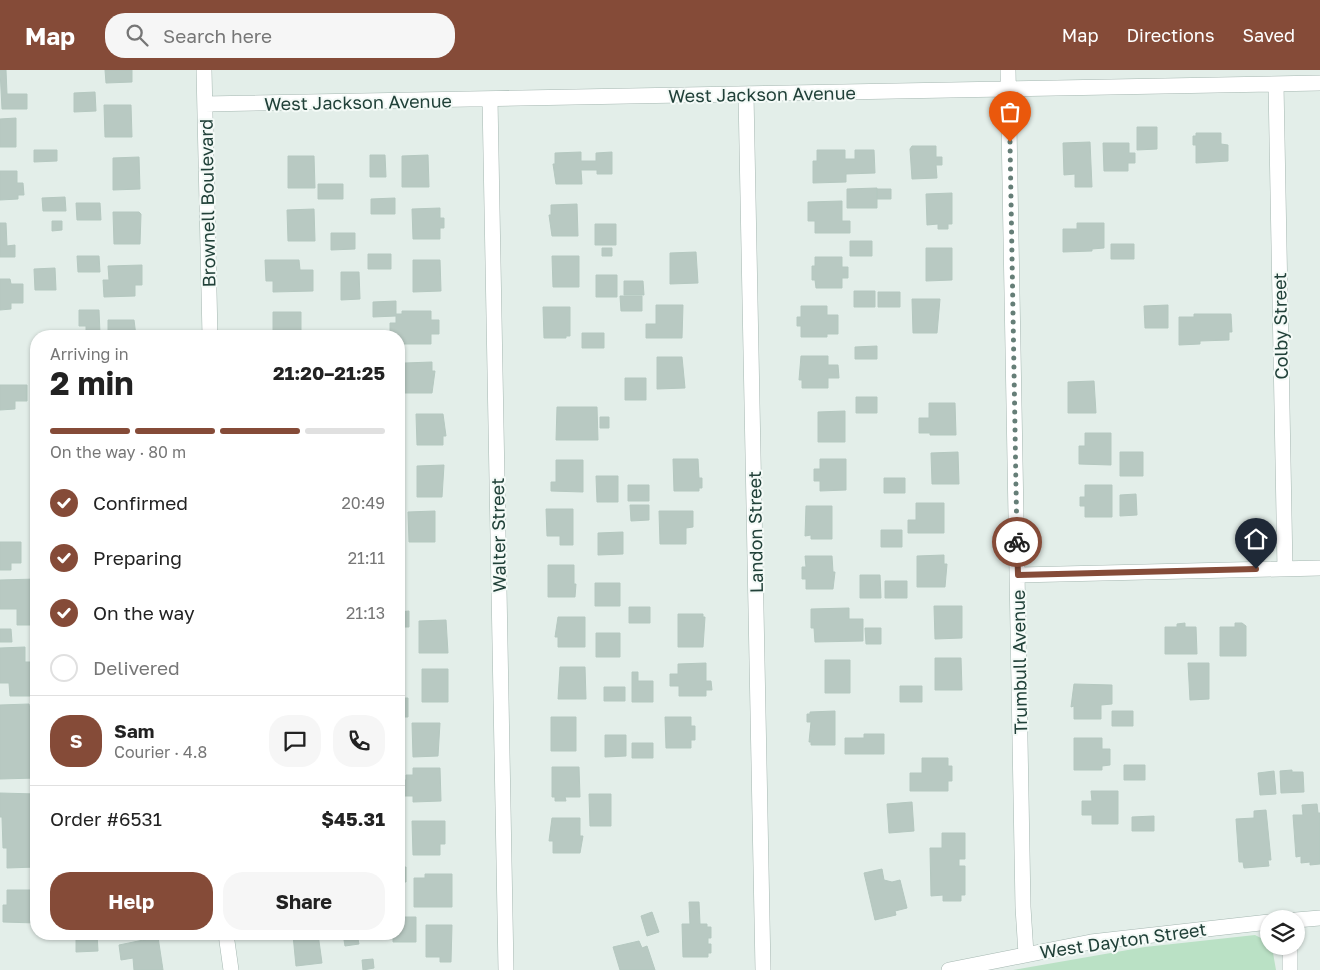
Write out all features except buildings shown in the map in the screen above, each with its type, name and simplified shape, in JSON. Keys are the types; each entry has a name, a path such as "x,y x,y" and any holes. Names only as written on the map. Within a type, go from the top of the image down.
{"street":[{"name":"Brownell Boulevard","path":"204,70 210,330"},
{"name":"Trumbull Avenue","path":"1008,70 1023,907 1026,954"},
{"name":"West Jackson Avenue","path":"205,104 1320,83"},
{"name":"Colby Street","path":"1276,84 1285,569"},
{"name":"Landon Street","path":"746,94 763,970"},
{"name":"Walter Street","path":"490,99 506,970"},
{"path":"1018,575 1320,568"},
{"path":"1305,919 1320,918"},
{"name":"West Dayton Street","path":"950,970 1101,941 1260,923"},
{"path":"227,940 231,970"},
{"path":"1290,955 1290,970"}],"green space":[{"path":"1255,935 1260,938 1260,955 1273,955 1276,970 1013,970 1145,947"}],"way so far":[{"path":"1010,142 1017,542"}],"route":[{"path":"1017,542 1018,575 1256,569"}]}
